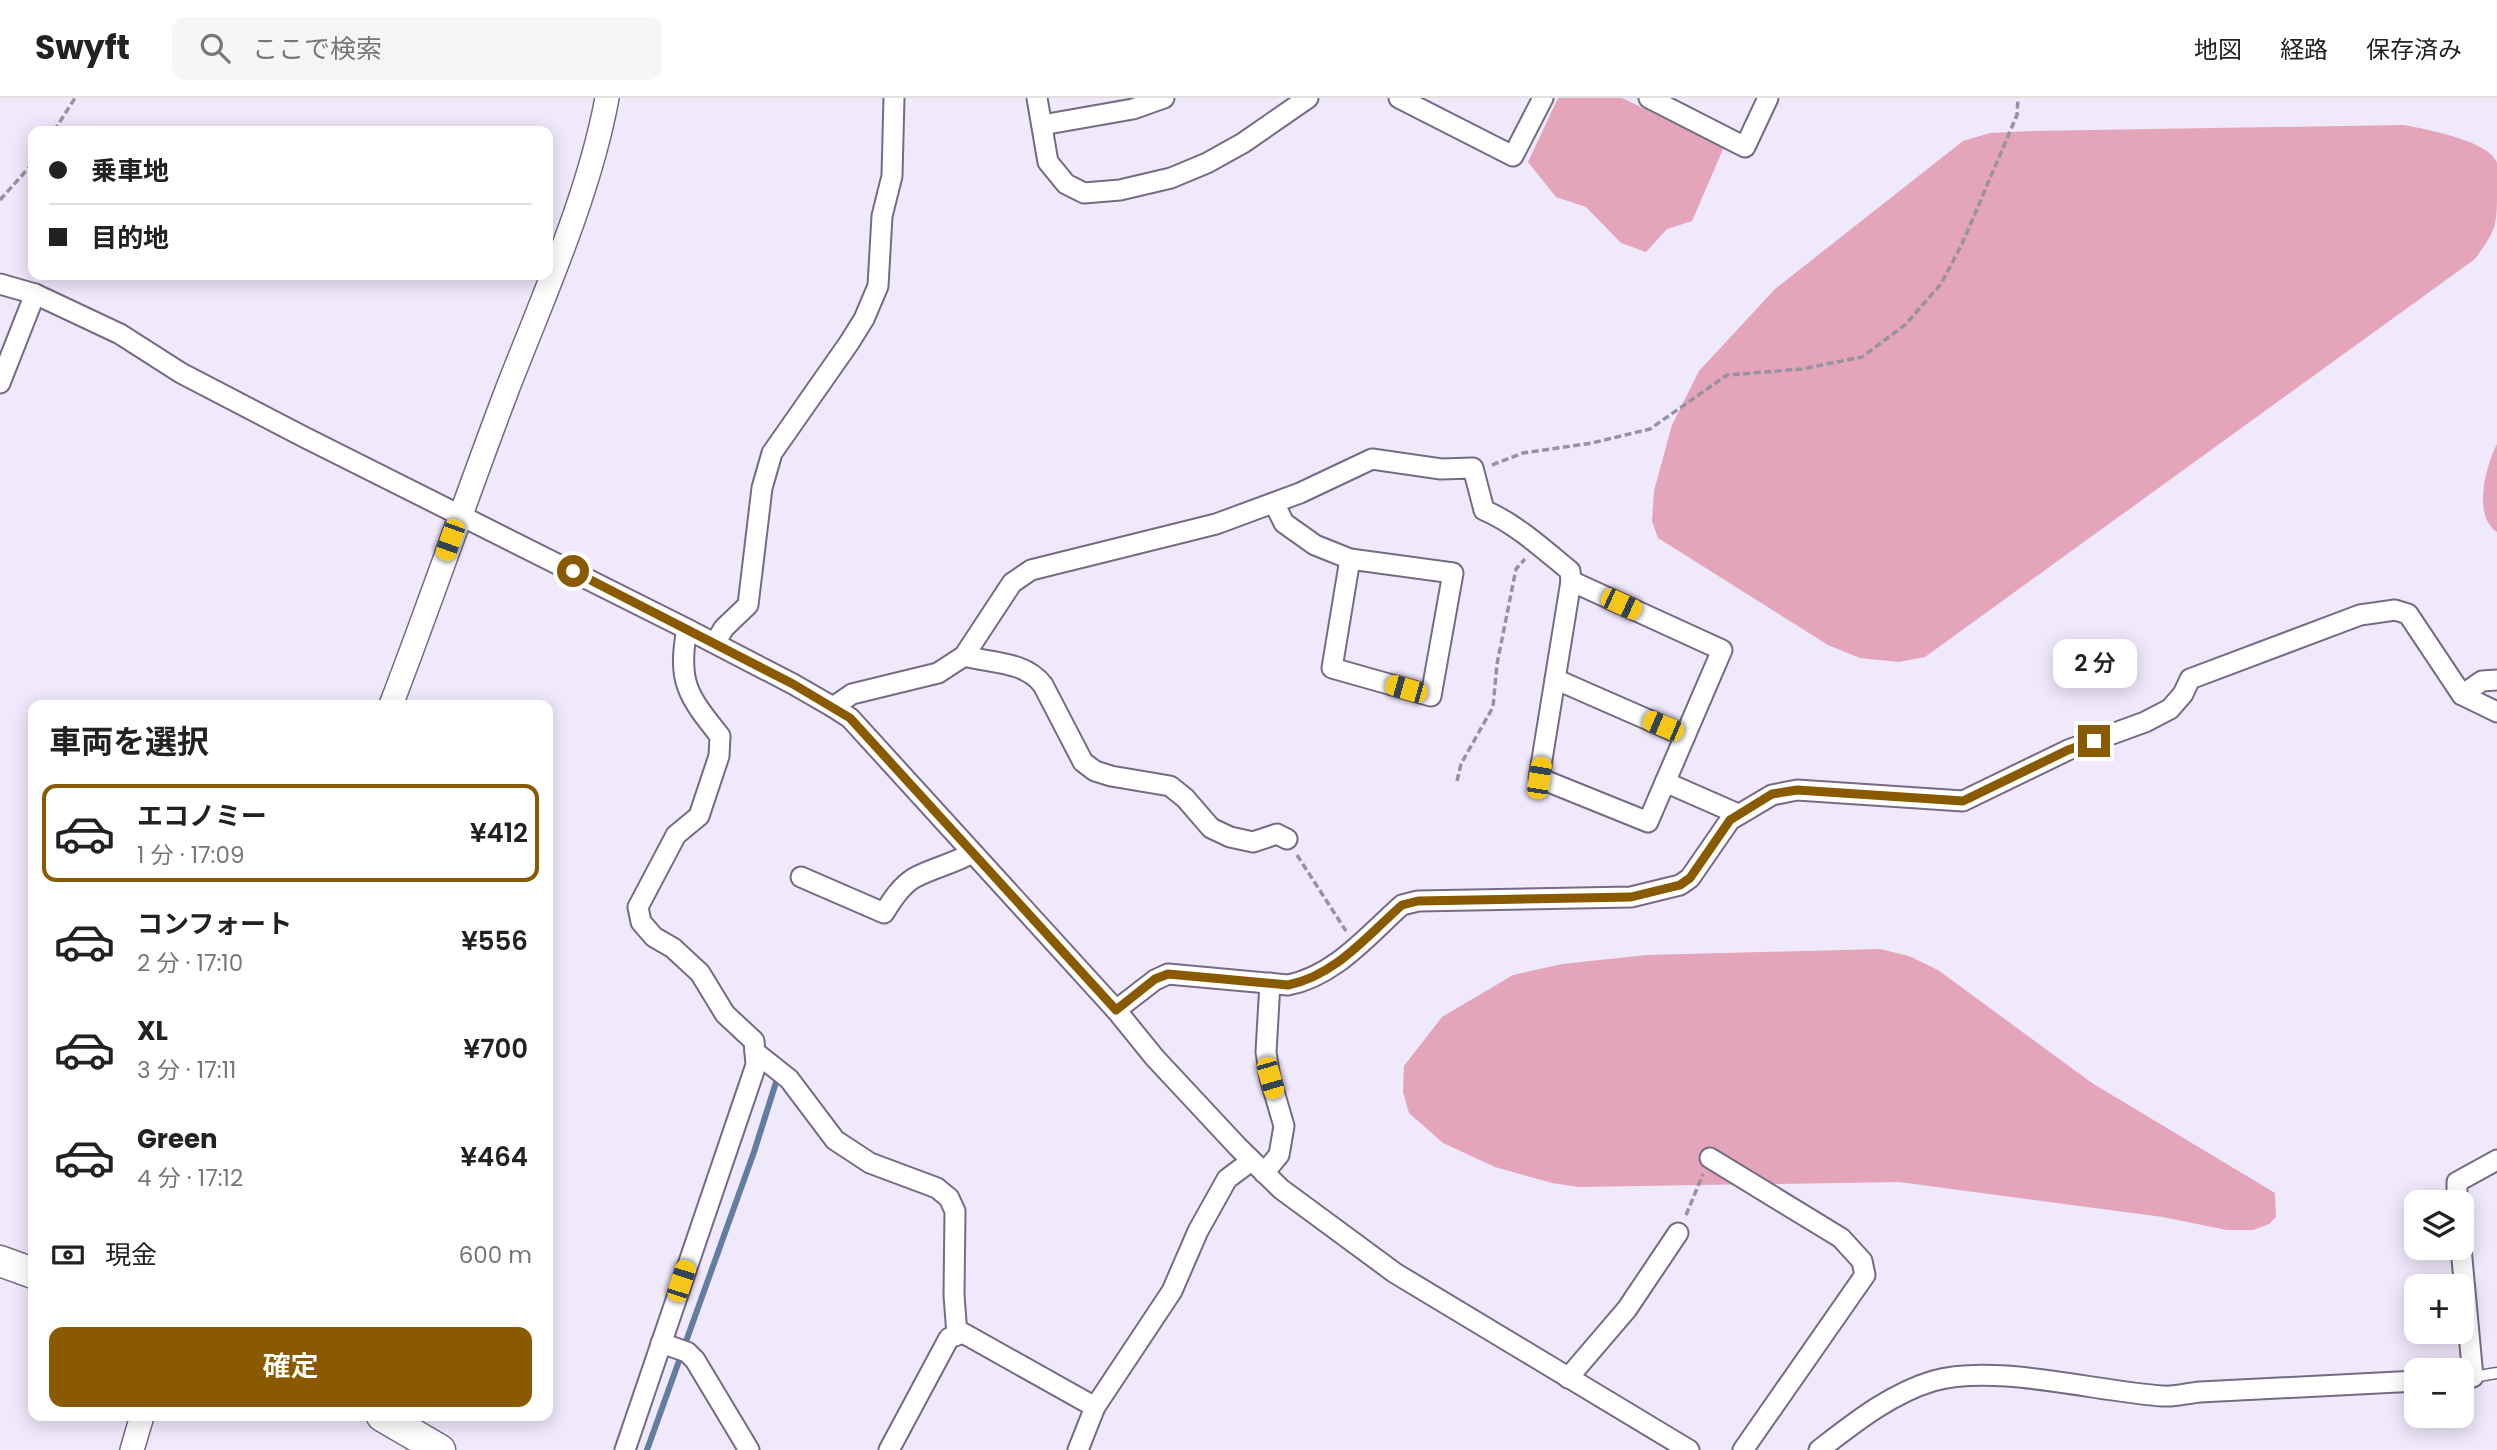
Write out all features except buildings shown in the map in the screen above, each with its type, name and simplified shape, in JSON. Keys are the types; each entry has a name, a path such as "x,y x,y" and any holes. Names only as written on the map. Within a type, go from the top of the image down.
{"main road":[{"path":"0,1261 28,1271"},
{"path":"391,1421 440,1450"}],"street":[{"path":"553,273 569,231 607,98"},
{"path":"715,643 724,628 748,605 762,488 772,453 849,343 864,319 878,286 882,216 892,176 894,98"},
{"path":"1037,98 1048,162 1066,184 1084,193 1120,190 1171,178 1207,163 1243,144 1308,98"},
{"path":"1042,125 1133,109 1164,98"},
{"path":"1399,98 1513,156 1543,98"},
{"path":"1649,98 1745,147 1769,98"},
{"path":"393,700 460,514 550,280"},
{"path":"0,284 35,294 120,334 193,379 715,643 850,718 1116,1010 1155,1058 1257,1167 1311,1212 1395,1273 1689,1450"},
{"path":"0,383 35,294"},
{"path":"832,707 852,694 938,673 964,656 1012,583 1031,570 1216,524 1274,503 1372,460 1441,469 1473,468 1484,510 1504,519 1570,571 1571,581 1539,778 1648,822 1722,650 1571,581"},
{"path":"1274,503 1284,523 1315,545 1350,559 1453,573 1431,696 1332,668 1350,559"},
{"path":"1116,1010 1155,979 1168,974 1288,985 1303,982 1330,969 1402,905 1418,901 1631,897 1680,885 1690,878 1730,820 1772,794 1797,790 1963,801 2068,750 2145,722 2170,709 2183,694 2190,679 2360,615 2395,610 2408,614 2462,695 2497,712"},
{"path":"625,1450 756,1065 754,1041 725,1014 700,972 673,948 654,937 641,922 638,907 676,835 699,817 719,756 720,736 693,703 684,680 683,649 687,629"},
{"path":"964,656 1006,663 1035,675 1043,685 1083,762 1095,771 1170,786 1185,798 1211,828 1230,837 1253,842 1276,834 1287,839"},
{"path":"1555,679 1685,736"},
{"path":"2462,695 2482,681 2497,680"},
{"path":"1665,782 1738,814"},
{"path":"801,877 884,913 894,896 914,879 956,863 972,853"},
{"path":"1079,1450 1094,1407 1172,1291 1198,1231 1227,1179 1279,1155 1284,1126 1270,1078 1266,1052 1270,983"},
{"path":"755,1052 789,1079 835,1140 870,1163 937,1188 949,1198 955,1211 954,1295 957,1335"},
{"path":"1710,1158 1841,1238 1862,1261 1865,1275 1743,1450"},
{"path":"2457,1190 2457,1182 2497,1160"},
{"path":"1568,1378 1627,1308 1678,1233"},
{"path":"2462,1260 2467,1358"},
{"path":"890,1450 949,1338 963,1332 1094,1407"},
{"path":"661,1343 687,1352 695,1360 749,1450"},
{"path":"1819,1450 1856,1421 1893,1398 1934,1381 1967,1376 2010,1377 2166,1396 2404,1382"},
{"path":"132,1450 141,1421"}],"lane":[{"path":"2474,1377 2497,1373"}],"path":[{"path":"57,126 75,98"},
{"path":"1473,468 1486,467 1523,453 1592,443 1624,433 1650,429 1727,375 1802,369 1861,357 1905,325 1941,285 1962,244 2017,116 2018,98"},
{"path":"0,200 28,169"},
{"path":"1457,780 1461,764 1493,707 1497,664 1516,569 1538,545"},
{"path":"1287,839 1356,946"},
{"path":"1678,1233 1710,1158"}],"shaded area":[{"path":"1558,98 1622,98 1724,147 1692,221 1667,229 1646,252 1621,243 1586,207 1556,197 1528,162"},
{"path":"2404,125 2470,142 2492,155 2497,163 2495,223 2475,259 1925,657 1899,662 1860,658 1828,645 1658,538 1652,521 1654,491 1672,425 1699,371 1775,289 1963,141 1990,133 2032,131"},
{"path":"2497,444 2497,532 2489,524 2483,503 2489,464"},
{"path":"1880,949 1909,956 1938,970 2092,1083 2275,1193 2276,1217 2269,1224 2253,1230 2227,1230 2163,1217 1899,1182 1579,1187 1552,1183 1495,1167 1443,1143 1409,1113 1403,1092 1404,1066 1442,1017 1513,975 1562,964 1647,955"}],"waterway":[{"path":"647,1450 754,1152 778,1076"}],"route":[{"path":"573,571 793,684 850,718 1116,1010 1155,979 1168,974 1288,985 1303,982 1330,969 1402,905 1418,901 1631,897 1680,885 1690,878 1730,820 1772,794 1797,790 1963,801 2068,750 2094,741"}]}
